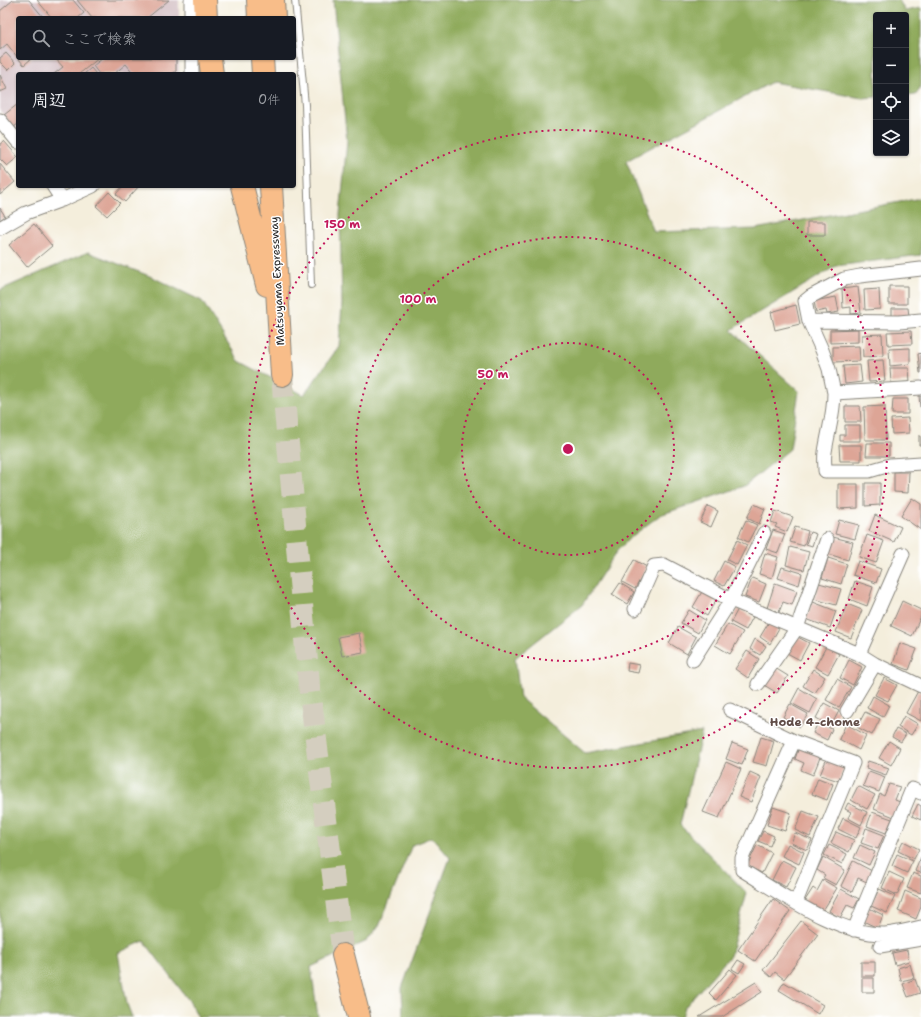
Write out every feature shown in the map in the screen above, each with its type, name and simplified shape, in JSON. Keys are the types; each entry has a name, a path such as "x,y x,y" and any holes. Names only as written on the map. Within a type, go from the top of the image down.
{"highway":[{"path":"206,0 206,16"},
{"path":"258,0 259,16"},
{"path":"274,0 274,16"},
{"path":"210,60 212,72"},
{"path":"262,60 263,72"},
{"path":"275,72 276,60"},
{"path":"243,188 281,344"},
{"name":"Matsuyama Expressway","path":"271,188 282,376"},
{"path":"343,955 359,1017"}],"street":[{"path":"191,0 191,16"},
{"path":"192,60 192,72"},
{"path":"0,120 16,140"},
{"path":"54,188 62,200"},
{"path":"0,228 26,213 62,200 89,188"},
{"path":"921,269 844,279 805,301 809,321 829,369 834,393 832,418 824,454 825,471 869,471 890,465 921,463"},
{"path":"809,321 899,322 921,320"},
{"path":"834,393 921,388"},
{"path":"693,660 731,600 764,533"},
{"path":"758,684 797,628 826,539"},
{"path":"859,654 903,554"},
{"path":"634,609 654,566 664,565 731,600 859,654 875,664 919,681"},
{"path":"847,711 875,664"},
{"path":"730,710 794,741 852,763 796,902"},
{"path":"794,741 742,858 742,870 820,916 854,930 885,934 921,927"},
{"path":"854,930 912,789 921,793"},
{"path":"880,946 921,940"}],"lane":[{"path":"295,0 305,105 311,284"}],"shaded area":[{"path":"0,0 179,0 179,16 16,16 16,60 179,60 179,72 16,72 16,131 0,111"}],"green space":[{"path":"333,0 899,0 905,11 921,8 921,86 916,95 909,96 909,12 873,12 873,97 862,98 772,82 626,161 654,232 755,229 921,198 921,255 836,266 731,330 799,391 790,449 744,486 660,515 631,537 617,551 582,605 515,658 520,698 585,753 702,732 680,825 747,893 730,956 685,1007 682,1017 403,1017 402,988 450,858 432,837 412,845 380,924 367,941 311,967 318,1017 198,1017 190,1002 144,941 118,953 127,1004 132,1017 0,1017 0,290 88,252 152,277 202,301 239,361 304,395 339,346 342,304 340,215 347,141"}],"building":[{"path":"13,0 29,0 42,16 16,16 16,55 7,44 0,50 0,11"},
{"path":"37,0 73,0 84,13 80,16 50,16"},
{"path":"77,0 169,0 149,16 90,16"},
{"path":"6,53 15,63 8,70 0,62 0,58"},
{"path":"20,60 30,60 24,65"},
{"path":"57,60 96,60 82,72 57,72 63,67"},
{"path":"100,60 176,60 176,71 175,72 132,72 126,64 116,72 98,72 93,66"},
{"path":"91,68 94,72 86,72"},
{"path":"0,75 7,89 0,92"},
{"path":"16,106 16,126 14,127 4,115"},
{"path":"4,141 16,155 16,159 7,166 0,159 0,144"},
{"path":"0,164 15,182 0,195"},
{"path":"121,188 137,188 125,202 116,194"},
{"path":"109,192 120,203 107,216 96,206"},
{"path":"0,208 5,216 0,220"},
{"path":"807,222 825,222 825,235 807,235"},
{"path":"34,224 52,246 27,267 9,245"},
{"path":"889,286 907,286 907,304 889,304"},
{"path":"858,287 861,313 851,314 851,307 843,308 842,289"},
{"path":"879,289 880,309 865,310 864,290"},
{"path":"836,297 839,312 827,314 826,310 816,312 814,301"},
{"path":"796,305 800,324 775,330 771,312"},
{"path":"892,308 908,308 909,316 892,317"},
{"path":"858,329 858,342 830,343 830,330"},
{"path":"911,331 912,344 888,345 887,332"},
{"path":"882,334 883,356 863,357 862,335"},
{"path":"859,346 860,361 833,362 833,347"},
{"path":"910,348 910,364 890,366 889,349"},
{"path":"921,353 921,373 920,373 918,354"},
{"path":"883,360 885,381 869,382 867,361"},
{"path":"860,365 862,382 845,384 843,366"},
{"path":"890,368 909,368 910,382 891,383"},
{"path":"919,396 921,396 921,407 920,407"},
{"path":"893,399 908,399 908,414 892,414"},
{"path":"845,406 860,406 861,422 845,422"},
{"path":"885,406 886,440 865,440 864,407"},
{"path":"908,418 909,433 892,434 891,419"},
{"path":"845,425 860,425 860,441 840,441 840,435 845,435"},
{"path":"919,436 921,436 921,445 919,445"},
{"path":"867,443 889,443 889,456 866,456"},
{"path":"839,445 861,445 861,461 840,461"},
{"path":"894,472 909,472 908,493 894,492"},
{"path":"865,483 880,483 880,505 865,506"},
{"path":"838,484 858,484 858,508 838,509"},
{"path":"912,498 921,504 921,530 901,516"},
{"path":"754,504 765,509 759,524 747,518"},
{"path":"708,506 718,511 711,527 700,522"},
{"path":"775,511 793,517 787,532 775,527 777,524 771,522"},
{"path":"875,515 901,527 894,542 869,531"},
{"path":"746,520 757,525 748,542 738,537"},
{"path":"839,520 859,525 855,539 835,534"},
{"path":"795,527 808,531 804,546 790,542"},
{"path":"773,530 785,534 778,553 766,549"},
{"path":"810,532 816,534 812,546 806,544"},
{"path":"867,535 884,541 876,563 859,557"},
{"path":"833,537 853,542 848,560 828,554"},
{"path":"737,540 747,545 737,565 727,560"},
{"path":"790,547 809,552 804,570 786,565"},
{"path":"765,553 778,557 772,578 759,574"},
{"path":"828,558 847,564 841,584 822,578"},
{"path":"634,560 647,567 635,589 622,582"},
{"path":"724,561 735,567 724,586 714,581"},
{"path":"858,561 881,569 876,583 853,575"},
{"path":"782,567 802,573 799,585 778,578"},
{"path":"752,578 766,584 759,602 745,597"},
{"path":"855,581 873,587 867,606 849,599"},
{"path":"620,583 634,592 627,604 612,595"},
{"path":"775,583 797,591 792,605 783,602 779,612 767,608"},
{"path":"819,583 841,589 836,605 814,599"},
{"path":"703,590 717,598 707,616 693,607"},
{"path":"902,601 921,610 921,616 912,636 891,626"},
{"path":"813,602 836,611 830,628 806,619"},
{"path":"847,604 862,610 851,638 836,632"},
{"path":"738,609 753,617 746,630 731,622"},
{"path":"689,610 705,620 698,633 681,623"},
{"path":"769,622 779,628 770,644 760,637"},
{"path":"728,624 743,632 730,654 715,645"},
{"path":"678,627 696,637 687,654 669,643"},
{"path":"359,633 363,652 342,656 338,637"},
{"path":"796,636 809,643 800,660 787,653"},
{"path":"755,639 766,646 760,655 750,649"},
{"path":"900,643 917,649 909,670 893,664"},
{"path":"826,647 839,654 828,674 815,667"},
{"path":"747,651 759,659 748,678 735,669"},
{"path":"849,660 862,667 853,685 840,678"},
{"path":"628,663 640,665 638,673 627,671"},
{"path":"775,668 788,676 777,693 764,685"},
{"path":"813,669 825,677 815,693 803,686"},
{"path":"884,678 897,685 888,701 875,695"},
{"path":"837,679 851,687 839,707 826,700"},
{"path":"799,688 817,699 810,713 791,703"},
{"path":"918,691 921,693 921,721 906,713"},
{"path":"873,696 889,705 883,717 867,708"},
{"path":"824,703 839,711 831,726 816,718"},
{"path":"790,704 808,714 800,727 783,717"},
{"path":"865,712 880,719 872,735 857,727"},
{"path":"904,716 918,724 911,735 898,727"},
{"path":"818,723 832,729 827,740 813,733"},
{"path":"846,724 866,735 859,750 839,739"},
{"path":"896,729 906,734 901,742 892,737"},
{"path":"761,737 774,741 767,766 753,762"},
{"path":"889,741 900,748 891,765 879,758"},
{"path":"732,743 748,749 742,765 726,759"},
{"path":"799,747 821,755 813,775 801,770 804,763 795,759"},
{"path":"827,758 845,765 839,781 820,775"},
{"path":"868,761 889,768 886,775 866,768"},
{"path":"726,762 741,769 719,818 703,812"},
{"path":"869,771 885,777 879,792 863,786"},
{"path":"750,772 761,777 751,802 739,797"},
{"path":"818,778 833,784 827,800 812,794"},
{"path":"889,784 900,787 895,800 900,802 894,817 874,809 880,794 884,796"},
{"path":"858,786 875,795 867,809 851,800"},
{"path":"848,803 867,812 861,825 848,818 851,812 845,809"},
{"path":"918,804 921,806 921,820 912,816"},
{"path":"773,807 791,813 785,831 767,825"},
{"path":"803,811 819,817 810,837 795,830"},
{"path":"872,812 892,819 886,833 867,826"},
{"path":"843,818 861,827 856,838 838,829"},
{"path":"866,828 884,835 878,849 861,843"},
{"path":"763,831 774,836 770,846 758,841"},
{"path":"836,832 854,840 849,852 831,843"},
{"path":"795,833 812,840 807,850 791,843"},
{"path":"903,841 919,849 914,859 898,851"},
{"path":"788,844 804,852 799,864 782,856"},
{"path":"757,845 772,853 762,873 747,866"},
{"path":"829,845 847,854 842,864 824,855"},
{"path":"860,845 875,852 869,865 854,858"},
{"path":"897,854 913,861 907,873 892,866"},
{"path":"823,857 845,870 836,885 823,878 825,875 817,870"},
{"path":"921,857 921,873 915,871"},
{"path":"782,860 796,867 786,887 772,880"},
{"path":"853,861 874,872 869,883 858,878 852,892 841,886"},
{"path":"889,872 904,879 897,895 882,888"},
{"path":"913,873 921,876 921,893 907,888"},
{"path":"823,880 837,888 822,912 804,902 813,888 817,891"},
{"path":"841,889 859,899 854,908 847,905 840,918 829,911"},
{"path":"879,889 895,896 887,913 871,906"},
{"path":"905,891 921,898 921,907 916,919 898,911"},
{"path":"773,899 790,911 755,961 738,950"},
{"path":"869,908 883,915 878,928 863,921"},
{"path":"801,921 818,934 784,979 775,972 771,977 763,970"},
{"path":"907,950 909,961 895,965 892,953"},
{"path":"738,960 745,964 739,973 732,969"},
{"path":"861,962 875,962 875,976 861,976"},
{"path":"910,964 914,978 901,981 898,968"},
{"path":"730,969 737,975 716,1000 709,993"},
{"path":"862,978 874,978 874,992 862,992"},
{"path":"915,979 920,993 908,997 903,984"},
{"path":"756,982 762,992 722,1017 699,1017"},
{"path":"784,982 823,1005 818,1014 779,990"}],"tunnel":[{"path":"282,375 309,684 343,955"}],"district":[{"name":"Hode 4-chome","path":"815,722"}]}
